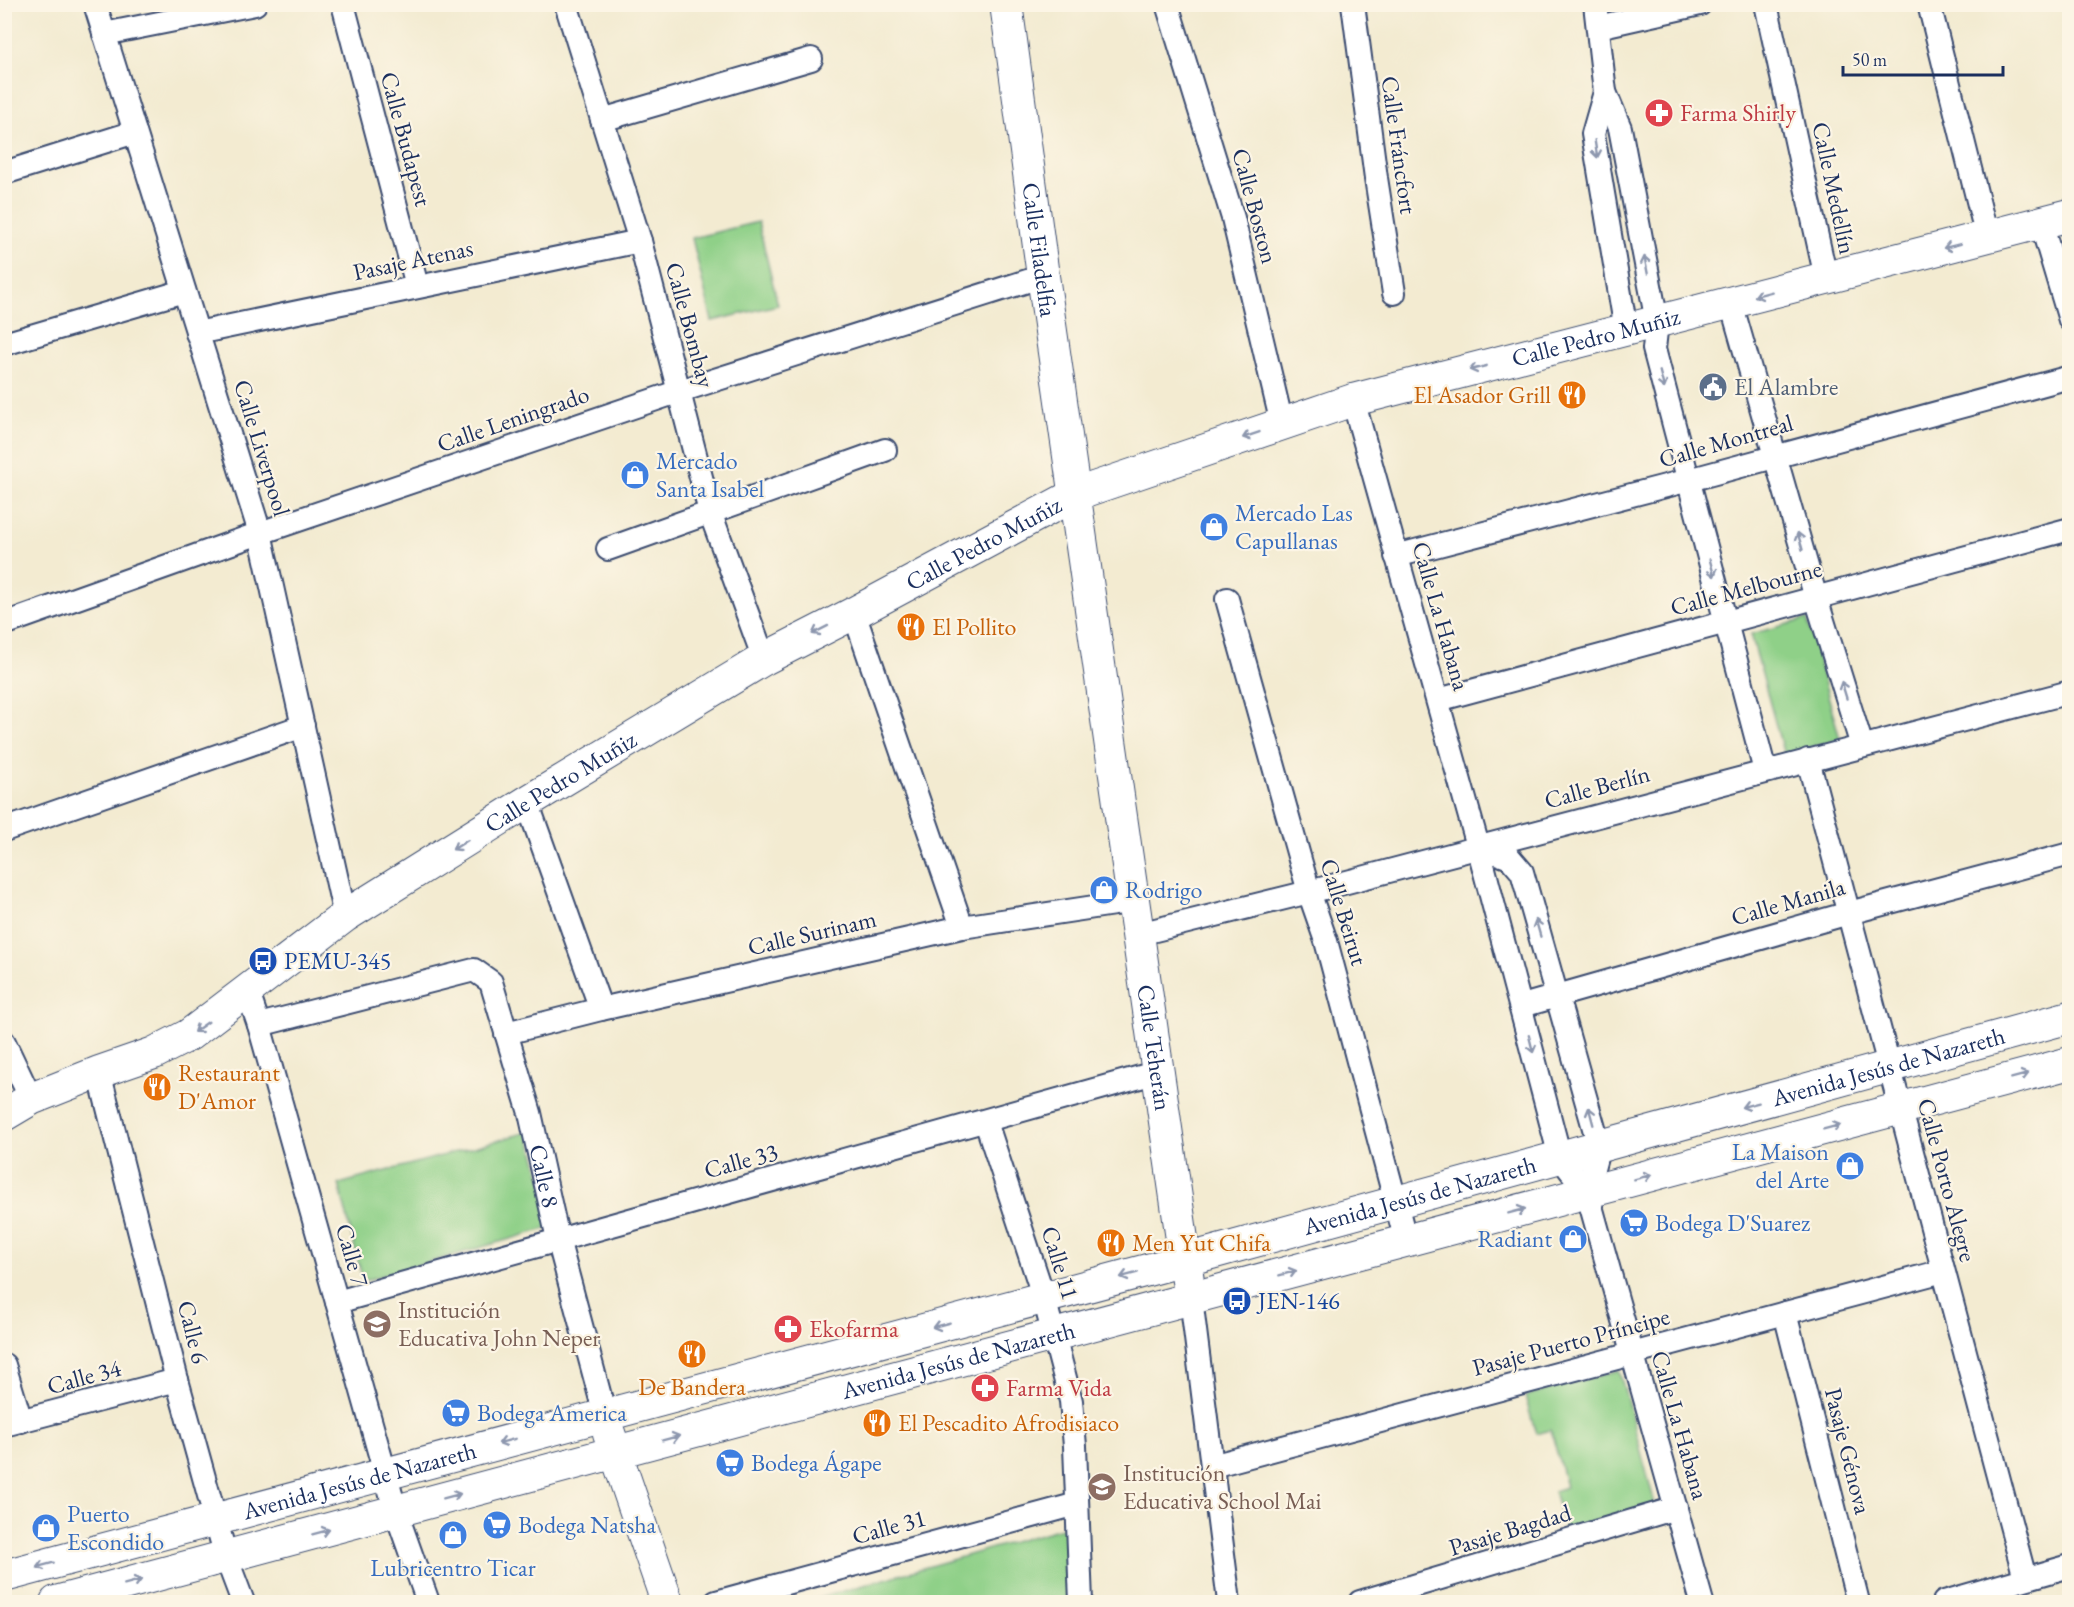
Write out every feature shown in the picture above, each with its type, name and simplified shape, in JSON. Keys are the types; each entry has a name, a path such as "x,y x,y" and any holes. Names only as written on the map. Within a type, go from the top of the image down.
{"main road":[{"name":"Calle Filadelfia","path":"1006,4 1043,276 1076,494"},
{"name":"Calle Pedro Muñiz","path":"18,1107 99,1072 154,1053 189,1035 345,916 527,802 764,659 854,614 1076,494 1353,400 2055,219"},
{"name":"Calle Teherán","path":"1076,494 1191,1298"},
{"name":"Avenida Jesús de Nazareth","path":"4,1576 1185,1260 2070,1017"},
{"name":"Avenida Jesús de Nazareth","path":"56,1602 2070,1063"},
{"name":"Calle 8","path":"604,1415 667,1602"}],"street":[{"name":"Calle Liverpool","path":"95,4 260,533 345,916"},
{"path":"104,34 255,4"},
{"name":"Calle Budapest","path":"343,4 417,286"},
{"name":"Calle Bombay","path":"566,4 640,241 711,512 764,659"},
{"name":"Calle Boston","path":"1167,4 1233,218 1282,424"},
{"name":"Calle Fráncfort","path":"1353,4 1394,293"},
{"path":"1595,4 1605,92 1620,128 1657,322 1654,349 1765,771"},
{"path":"1598,27 1700,4"},
{"name":"Calle Medellín","path":"1766,4 1826,278"},
{"path":"1929,4 1987,237"},
{"path":"602,120 811,59"},
{"path":"1605,92 1593,134 1626,330"},
{"path":"4,173 135,132"},
{"path":"2055,219 2070,320"},
{"name":"Pasaje Atenas","path":"197,333 640,241"},
{"name":"Calle Leningrado","path":"4,624 260,533 680,392 1043,276"},
{"path":"4,344 184,291"},
{"path":"1731,303 1816,598 1862,746"},
{"name":"Calle Montreal","path":"1396,556 1689,480 2070,376"},
{"name":"Calle La Habana","path":"1353,400 1478,846 1560,1157 1587,1192 1702,1602"},
{"path":"608,549 885,450"},
{"name":"Calle Melbourne","path":"1438,700 2070,529"},
{"name":"Calle Beirut","path":"1227,599 1309,892 1326,941 1394,1203 1406,1241"},
{"path":"854,614 962,927"},
{"name":"Calle Berlín","path":"1139,934 1309,892 2070,692"},
{"path":"4,830 303,726"},
{"name":"Calle Porto Alegre","path":"1808,760 2025,1578"},
{"path":"527,802 601,1008"},
{"path":"1478,846 1510,858 1522,872 1599,1146 1587,1192"},
{"name":"Calle Manila","path":"1521,1005 2070,854"},
{"name":"Calle Surinam","path":"506,1033 601,1008 962,927 1134,901"},
{"name":"Calle 8","path":"259,1025 474,970 491,982 530,1113 558,1239 604,1415"},
{"name":"Calle 7","path":"247,990 259,1025 396,1512 428,1602"},
{"path":"4,1042 18,1107"},
{"name":"Calle 6","path":"99,1072 177,1380 226,1557 243,1602"},
{"name":"Calle 33","path":"337,1302 1158,1072"},
{"name":"Calle 11","path":"986,1122 1044,1298 1071,1401 1081,1602"},
{"name":"Pasaje Puerto Príncipe","path":"1212,1466 1943,1271"},
{"name":"Calle Teherán","path":"1191,1298 1229,1602"},
{"name":"Pasaje Génova","path":"1785,1313 1858,1602"},
{"path":"4,1365 10,1424"},
{"name":"Calle 34","path":"10,1424 177,1380"},
{"name":"Calle 31","path":"716,1602 1077,1504"},
{"name":"Pasaje Bagdad","path":"1360,1602 1676,1508"},
{"path":"1944,1602 2070,1566"}],"green space":[{"path":"758,222 778,305 712,321 692,238"},
{"path":"1807,619 1840,739 1784,755 1751,634"},
{"path":"528,1132 556,1226 363,1281 339,1184"},
{"path":"1619,1370 1655,1504 1565,1529 1554,1491 1566,1487 1551,1430 1536,1434 1525,1396"},
{"path":"1072,1525 1069,1602 805,1602"}],"place":[{"name":"Farma Shirly","path":"1659,113"},
{"name":"El Alambre","path":"1713,387"},
{"name":"El Asador Grill","path":"1572,395"},
{"name":"Mercado Santa Isabel","path":"635,475"},
{"name":"Mercado Las Capullanas","path":"1214,527"},
{"name":"El Pollito","path":"911,627"},
{"name":"Rodrigo","path":"1104,890"},
{"name":"PEMU-345","path":"263,961"},
{"name":"Restaurant D'Amor","path":"157,1087"},
{"name":"La Maison del Arte","path":"1850,1166"},
{"name":"Bodega D'Suarez","path":"1634,1223"},
{"name":"Radiant","path":"1573,1239"},
{"name":"Men Yut Chifa","path":"1111,1243"},
{"name":"JEN-146","path":"1237,1301"},
{"name":"Institución Educativa John Neper","path":"377,1324"},
{"name":"Ekofarma","path":"788,1329"},
{"name":"De Bandera","path":"692,1354"},
{"name":"Farma Vida","path":"985,1388"},
{"name":"Bodega America","path":"456,1413"},
{"name":"El Pescadito Afrodisiaco","path":"877,1423"},
{"name":"Bodega Ágape","path":"730,1463"},
{"name":"Institución Educativa School Mai","path":"1102,1487"},
{"name":"Bodega Natsha","path":"497,1525"},
{"name":"Puerto Escondido","path":"46,1528"},
{"name":"Lubricentro Ticar","path":"453,1535"}]}
